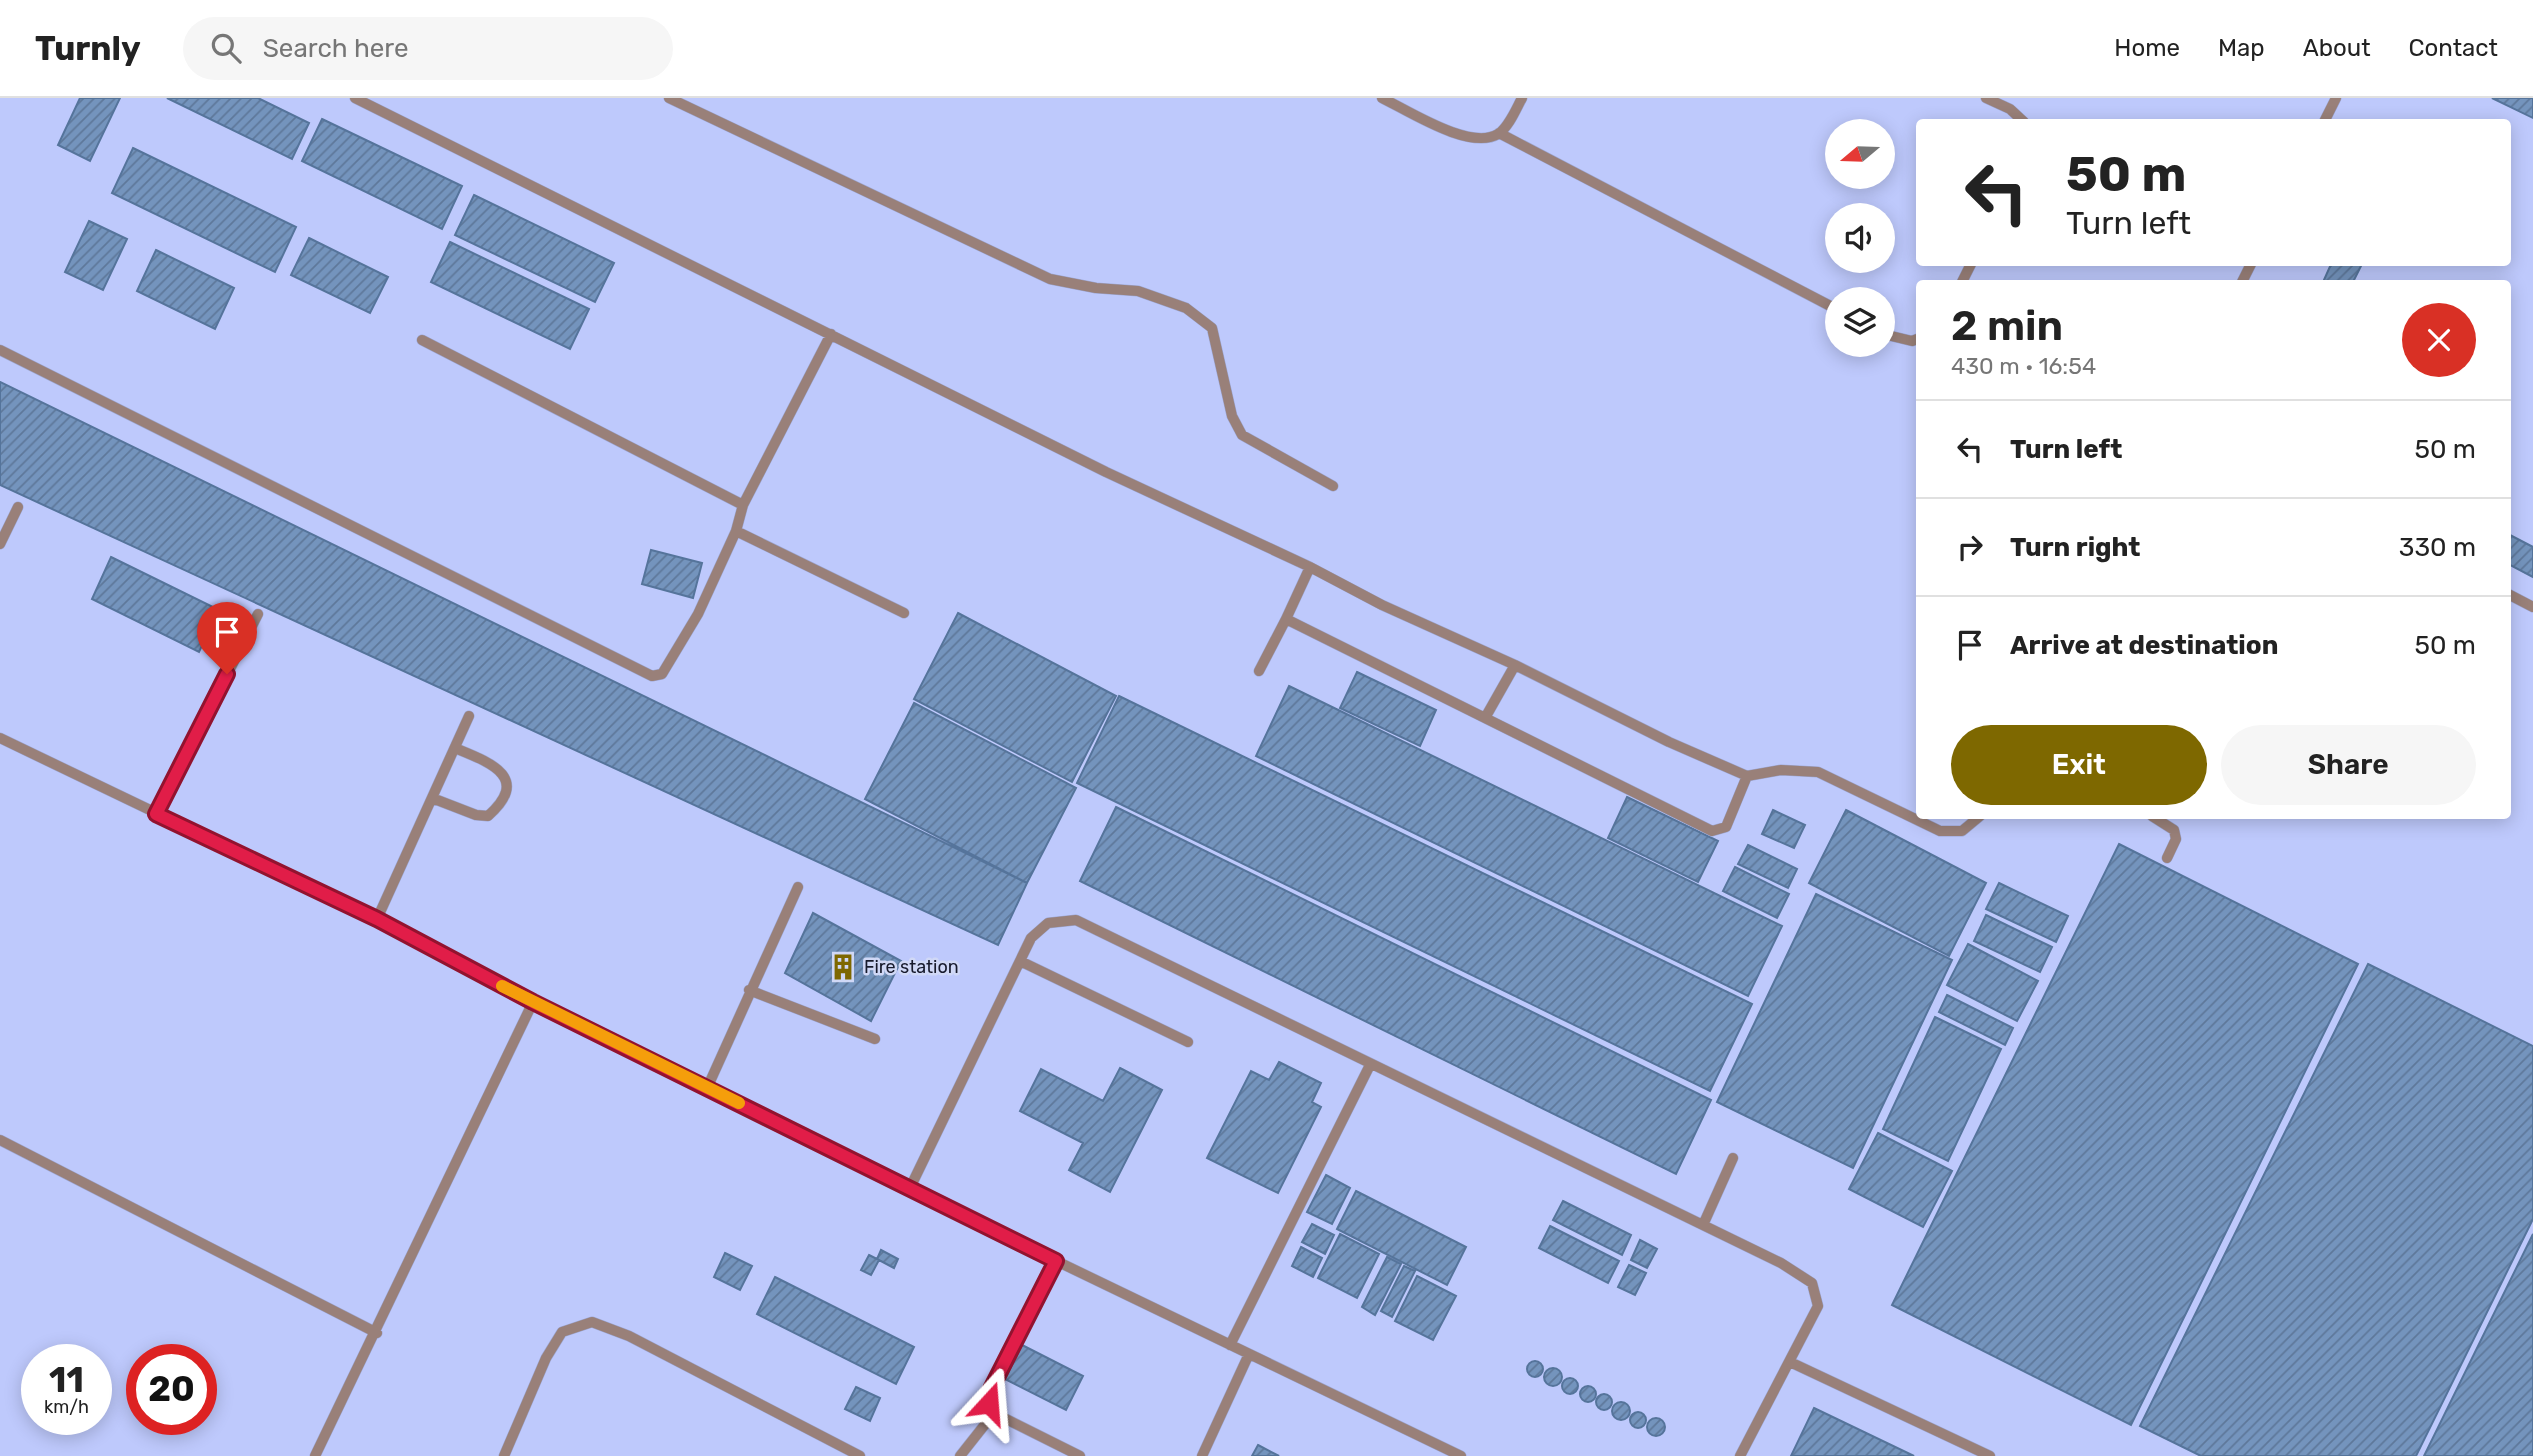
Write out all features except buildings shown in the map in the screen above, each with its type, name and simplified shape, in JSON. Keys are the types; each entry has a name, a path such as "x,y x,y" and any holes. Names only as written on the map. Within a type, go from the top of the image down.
{"lane":[{"path":"355,98 1106,472 1310,567 1382,605 1515,664 1669,742 1747,776 1781,770 1818,772 1940,831 1962,831 1976,819"},
{"path":"670,98 1050,279 1096,288 1138,290 1186,308 1212,328 1232,416 1242,435 1332,486"},
{"path":"1382,98 1465,137 1486,138 1499,134 1522,98"},
{"path":"1986,98 2010,109 2021,119"},
{"path":"2326,119 2336,98"},
{"path":"1499,134 1825,303"},
{"path":"0,350 652,676 662,674 698,614 736,531 743,505 831,334"},
{"path":"1895,337 1916,340"},
{"path":"422,340 743,505"},
{"path":"0,544 18,507"},
{"path":"736,531 904,613"},
{"path":"1259,671 1310,567"},
{"path":"2511,596 2533,607"},
{"path":"156,814 258,614"},
{"path":"1286,619 1712,831 1726,827 1747,776"},
{"path":"1485,718 1515,664"},
{"path":"377,919 469,716"},
{"path":"0,738 377,919 533,1002 708,1086 909,1190 1461,1456"},
{"path":"432,798 475,815 488,816 500,805 506,788 503,773 495,764 456,748"},
{"path":"2157,819 2174,830 2176,839 2167,858"},
{"path":"708,1086 749,990 798,887"},
{"path":"909,1190 1031,939 1048,923 1076,920 1781,1263 1812,1283 1818,1306 1740,1456"},
{"path":"1020,961 1188,1042"},
{"path":"749,990 875,1039"},
{"path":"316,1456 533,1002"},
{"path":"1230,1345 1370,1065"},
{"path":"0,1140 377,1333"},
{"path":"1703,1225 1733,1158"},
{"path":"1056,1261 989,1393 994,1413 1080,1456"},
{"path":"504,1456 546,1359 562,1332 592,1321 629,1336 860,1456"},
{"path":"1202,1456 1250,1354"},
{"path":"1790,1362 1990,1456"},
{"path":"960,1456 994,1413"}],"slow traffic":[{"path":"502,986 739,1103"}],"place":[{"name":"Fire station","path":"843,967"}],"route":[{"path":"227,674 156,814 377,919 533,1002 708,1086 909,1190 1056,1261 989,1393 989,1403"}]}
